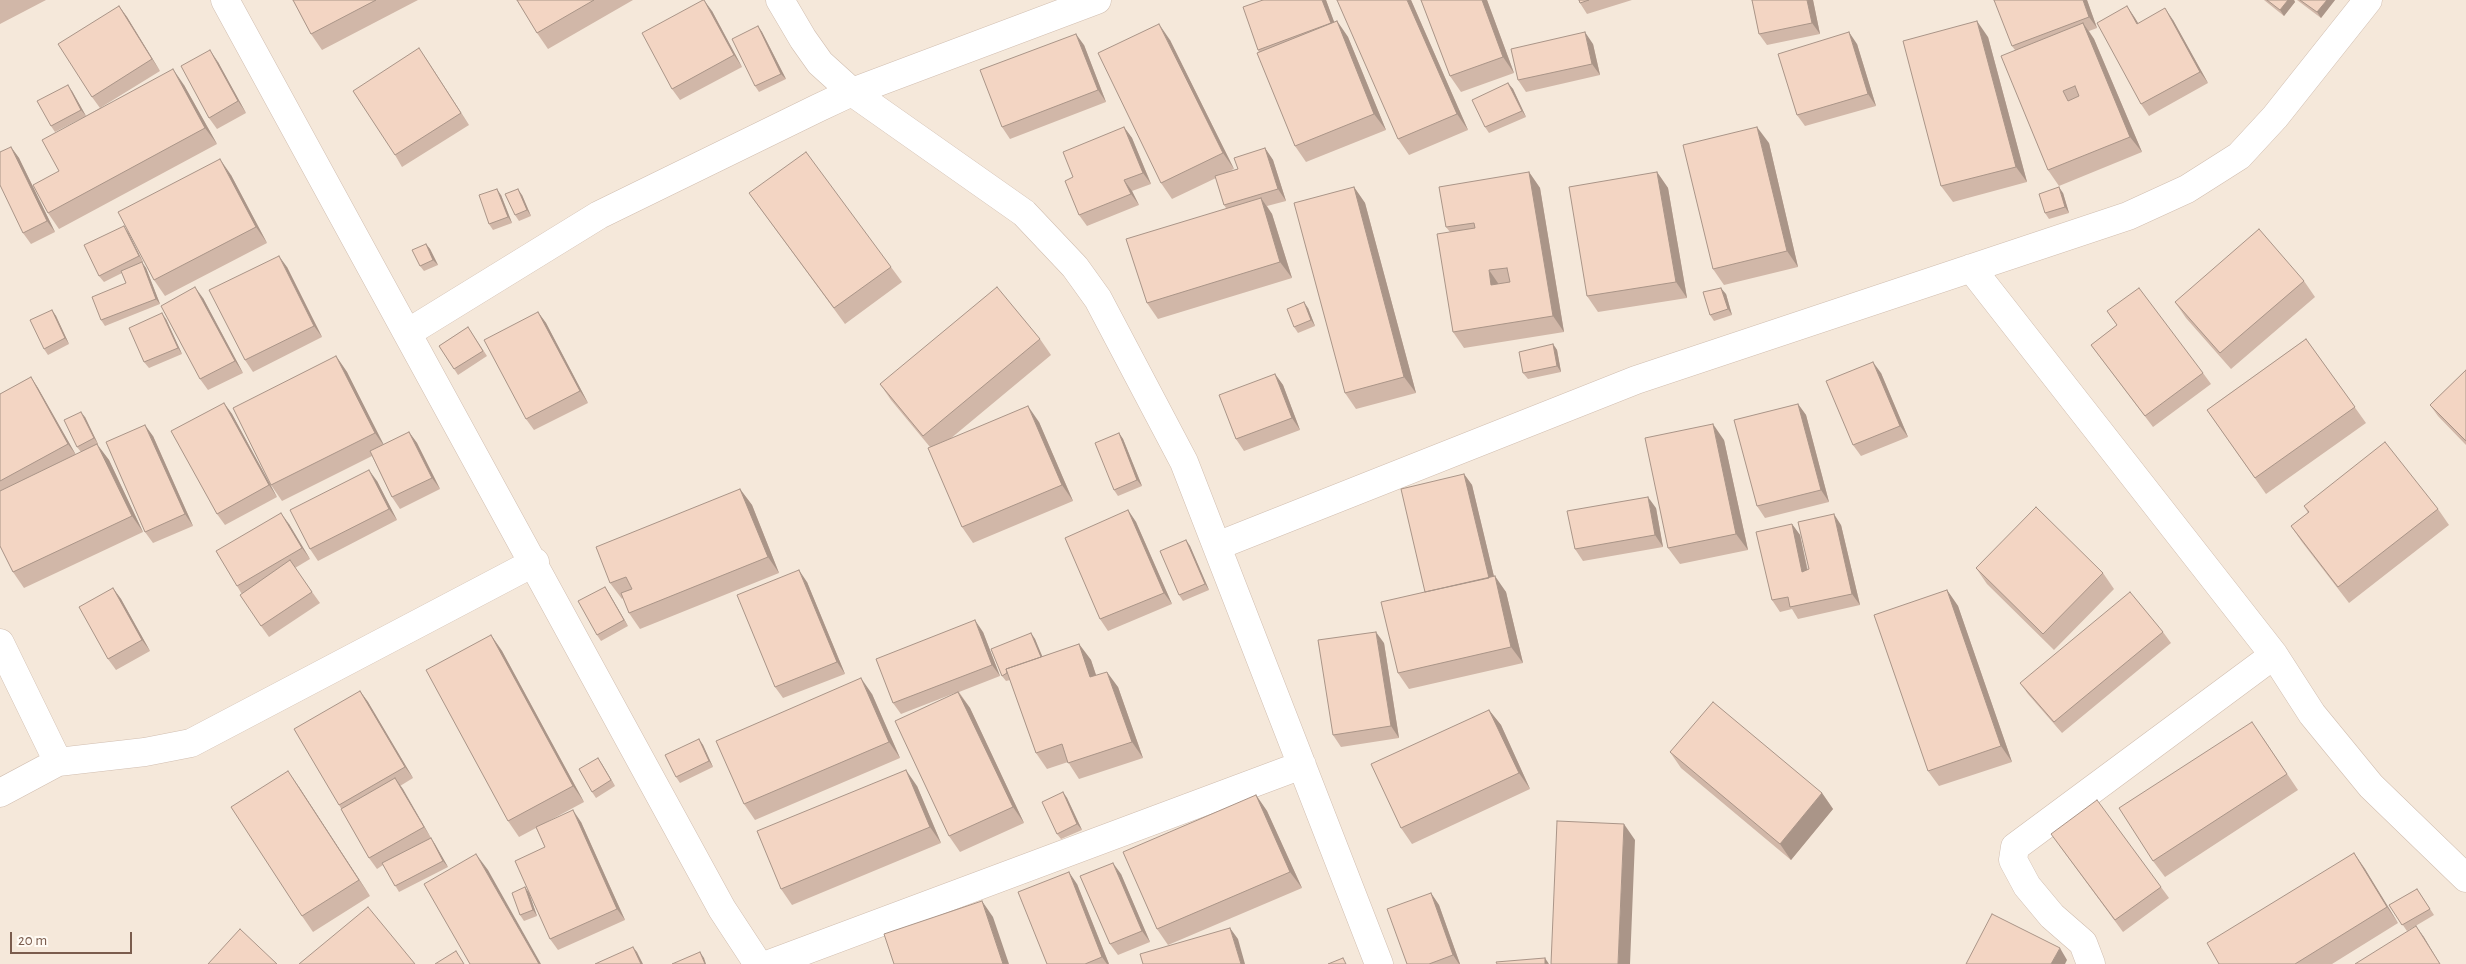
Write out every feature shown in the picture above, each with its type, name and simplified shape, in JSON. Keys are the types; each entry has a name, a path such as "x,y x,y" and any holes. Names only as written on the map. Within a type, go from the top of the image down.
{"street":[{"path":"225,0 535,562 722,909 758,964"},
{"path":"780,0 803,39 820,62 852,92 1024,213 1075,266 1098,299 1184,462 1380,964"},
{"path":"409,332 599,215 852,92 1097,0"},
{"path":"1217,546 1636,380 2128,216 2188,189 2239,156 2275,117 2368,0"},
{"path":"1971,268 2274,655 2312,714 2371,786 2466,878"},
{"path":"0,793 58,762 145,752 191,743 535,562"},
{"path":"0,643 58,762"},
{"path":"2091,964 2083,943 2052,916 2027,886 2013,860 2015,847 2274,655"},
{"path":"769,964 1302,765"}],"shaded area":[{"path":"0,0 2466,0 2466,964 0,964"}],"building":[{"path":"293,0 376,0 311,34"},
{"path":"517,0 594,0 537,33"},
{"path":"703,0 734,55 672,89 642,33"},
{"path":"1263,0 1322,0 1331,23 1258,50 1243,7"},
{"path":"1337,0 1407,0 1457,114 1398,139"},
{"path":"1421,0 1482,0 1503,57 1450,76"},
{"path":"1752,0 1807,0 1812,23 1759,34"},
{"path":"1994,0 2083,0 2089,17 2012,46"},
{"path":"2267,0 2288,0 2280,10"},
{"path":"2300,0 2327,0 2317,12"},
{"path":"119,6 152,59 92,97 58,44"},
{"path":"2127,6 2137,24 2165,8 2200,72 2141,104 2097,23"},
{"path":"1337,21 1374,114 1295,146 1257,53"},
{"path":"1977,21 2016,167 1941,186 1903,41"},
{"path":"2083,23 2130,137 2048,170 2001,56","holes":["2075,86 2079,96 2068,101 2063,91"]},
{"path":"1159,24 1223,153 1161,183 1098,53"},
{"path":"758,26 781,74 755,86 732,39"},
{"path":"1585,32 1592,64 1518,80 1511,49"},
{"path":"1849,32 1868,94 1797,115 1778,54"},
{"path":"1076,34 1098,90 1002,127 980,70"},
{"path":"419,48 461,113 395,155 353,91"},
{"path":"210,50 238,101 209,118 181,66"},
{"path":"173,69 205,128 48,213 33,185 59,171 42,140"},
{"path":"1508,83 1522,111 1485,127 1472,100"},
{"path":"68,85 81,110 51,126 37,101"},
{"path":"1124,127 1143,173 1124,180 1131,194 1079,215 1065,181 1073,177 1063,152"},
{"path":"1757,127 1787,251 1713,269 1683,145"},
{"path":"11,147 47,221 23,233 0,185 0,152"},
{"path":"1265,148 1278,189 1224,205 1215,176 1238,169 1234,158"},
{"path":"806,152 891,267 834,308 749,193"},
{"path":"220,159 256,227 154,280 118,212"},
{"path":"1529,172 1553,316 1453,332 1437,234 1475,228 1474,223 1446,227 1439,187","holes":["1507,268 1510,282 1491,285 1489,270"]},
{"path":"1657,172 1676,282 1587,296 1569,187"},
{"path":"1354,187 1404,377 1345,393 1294,203"},
{"path":"2059,187 2065,207 2045,213 2039,194"},
{"path":"497,189 508,217 489,224 479,195"},
{"path":"518,189 527,210 515,215 505,194"},
{"path":"1261,198 1280,262 1147,303 1126,239"},
{"path":"124,226 139,256 99,276 84,245"},
{"path":"2259,229 2304,281 2220,353 2175,302"},
{"path":"426,244 433,260 420,266 412,250"},
{"path":"279,256 314,326 245,360 209,290"},
{"path":"142,262 156,299 101,320 92,297 126,283 121,271"},
{"path":"195,287 235,361 200,379 161,306"},
{"path":"997,287 1040,339 923,436 880,384"},
{"path":"1721,288 1728,309 1710,315 1703,292"},
{"path":"2139,288 2203,373 2145,416 2091,345 2117,325 2107,311"},
{"path":"1304,302 1311,320 1294,327 1287,309"},
{"path":"52,310 65,338 44,349 30,320"},
{"path":"538,312 580,391 526,419 484,340"},
{"path":"162,313 178,348 144,362 129,328"},
{"path":"468,327 483,351 454,369 439,346"},
{"path":"2306,339 2355,407 2255,478 2207,410"},
{"path":"1553,344 1557,366 1523,373 1519,352"},
{"path":"336,356 375,433 271,485 233,408"},
{"path":"1873,362 1900,426 1853,445 1826,381"},
{"path":"2466,370 2466,441 2430,405"},
{"path":"1275,374 1292,418 1236,439 1219,395"},
{"path":"31,377 68,444 0,481 0,394"},
{"path":"224,403 269,485 217,514 171,431"},
{"path":"1798,404 1821,490 1757,506 1734,420"},
{"path":"1028,406 1062,485 962,527 928,448"},
{"path":"81,412 94,438 77,447 64,420"},
{"path":"1713,424 1736,534 1668,548 1645,438"},
{"path":"145,425 185,514 145,532 106,442"},
{"path":"409,432 432,478 392,497 370,451"},
{"path":"1119,433 1137,480 1114,490 1095,443"},
{"path":"2385,442 2438,509 2338,587 2291,526 2309,512 2304,506"},
{"path":"97,444 132,516 13,572 0,546 0,491"},
{"path":"369,470 389,509 310,549 290,510"},
{"path":"1464,474 1489,578 1425,592 1401,489"},
{"path":"740,489 768,557 629,613 621,593 632,589 626,577 610,583 596,547"},
{"path":"1648,497 1655,535 1575,549 1567,511"},
{"path":"2036,507 2103,573 2043,634 1976,568"},
{"path":"1128,510 1164,593 1100,619 1065,538"},
{"path":"281,513 302,548 237,586 216,551"},
{"path":"1834,514 1852,594 1790,607 1788,597 1772,600 1756,532 1792,524 1802,572 1809,569 1798,522"},
{"path":"1186,540 1205,584 1179,595 1160,551"},
{"path":"290,560 312,592 261,626 240,595"},
{"path":"799,570 837,662 775,687 737,595"},
{"path":"1495,576 1511,647 1398,673 1381,602"},
{"path":"605,587 624,620 597,635 578,601"},
{"path":"113,588 142,640 108,659 79,607"},
{"path":"1947,590 2001,746 1928,771 1874,615"},
{"path":"2130,592 2163,632 2054,722 2020,683"},
{"path":"975,620 992,665 893,703 876,659"},
{"path":"1376,632 1391,726 1333,735 1318,640"},
{"path":"1031,633 1041,657 1006,669 1007,673 1002,676 991,649"},
{"path":"491,635 573,786 508,821 426,670"},
{"path":"1079,644 1090,677 1107,672 1132,742 1068,763 1062,744 1036,753 1006,669"},
{"path":"861,678 889,742 744,804 716,741"},
{"path":"360,691 405,767 339,805 294,729"},
{"path":"958,692 1013,807 949,836 895,721"},
{"path":"1713,702 1822,793 1780,844 1670,752"},
{"path":"1489,710 1519,773 1401,828 1371,764"},
{"path":"2252,722 2287,774 2153,861 2119,808"},
{"path":"699,739 709,761 676,777 665,755"},
{"path":"598,758 611,780 592,792 579,769"},
{"path":"906,770 930,827 781,889 757,831"},
{"path":"288,771 359,880 302,916 231,807"},
{"path":"395,778 424,827 369,858 341,809"},
{"path":"1063,792 1077,824 1057,834 1042,802"},
{"path":"1256,795 1290,872 1157,929 1123,852"},
{"path":"2097,800 2161,887 2115,920 2051,834"},
{"path":"573,810 617,909 550,939 515,861 545,847 536,827"},
{"path":"1557,821 1624,824 1618,964 1551,964"},
{"path":"431,838 443,861 395,886 382,863"},
{"path":"2354,853 2387,907 2295,964 2219,964 2207,943"},
{"path":"476,854 539,964 470,964 424,884"},
{"path":"1113,863 1142,931 1110,944 1080,876"},
{"path":"1069,872 1102,957 1085,964 1047,964 1018,892"},
{"path":"525,887 533,910 520,915 512,893"},
{"path":"2417,889 2430,909 2402,925 2389,905"},
{"path":"1431,893 1453,955 1429,964 1407,964 1387,909"},
{"path":"982,901 1003,964 894,964 884,934"},
{"path":"368,907 415,964 299,964"},
{"path":"1992,914 2060,948 2051,964 1966,964"},
{"path":"2416,926 2440,964 2355,964"},
{"path":"1230,928 1241,964 1143,964 1140,954"},
{"path":"240,929 277,964 208,964"},
{"path":"633,947 641,964 595,964"},
{"path":"456,951 464,964 435,964"},
{"path":"700,952 705,964 672,964"},
{"path":"1343,958 1346,964 1328,964"},
{"path":"1545,958 1545,964 1497,964 1496,962"}]}
